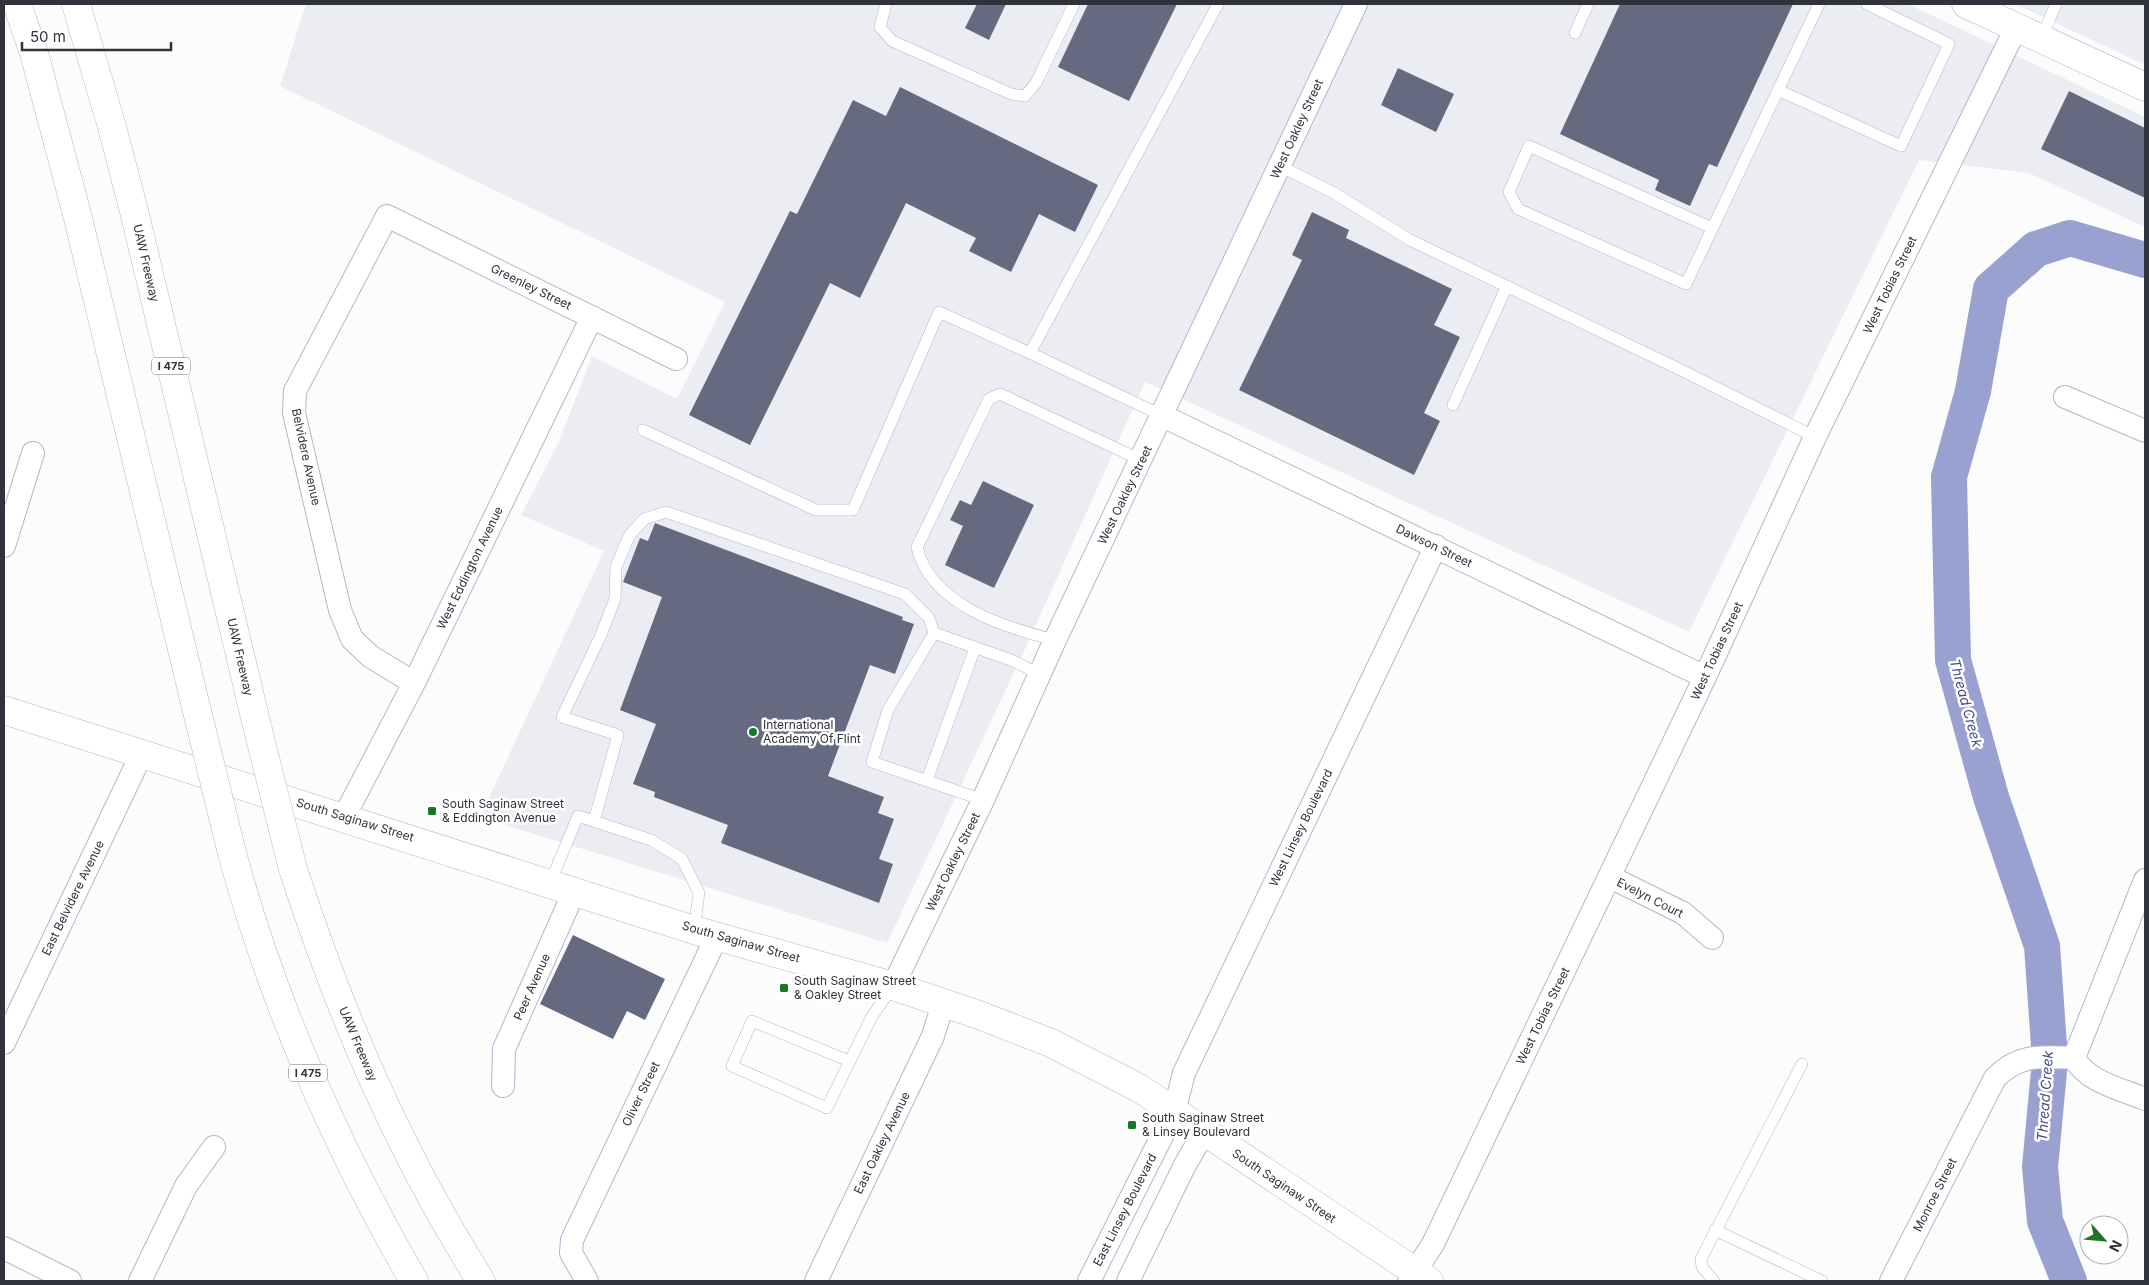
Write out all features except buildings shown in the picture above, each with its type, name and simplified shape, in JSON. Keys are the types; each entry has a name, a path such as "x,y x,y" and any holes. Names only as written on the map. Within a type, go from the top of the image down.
{"main road":[{"name":"I 475","path":"18,4 34,53 78,218 196,711 232,852 256,934 303,1063 333,1128 414,1281"},
{"name":"UAW Freeway","path":"76,4 112,126 134,211 258,730 294,869 335,988 392,1122 450,1232 482,1281"},
{"path":"1966,4 2145,86"},
{"name":"South Saginaw Street","path":"4,710 705,933 892,986 979,1015 1051,1043 1138,1088 1417,1278"}],"street":[{"name":"West Oakley Street","path":"892,986 983,800 1055,640 1163,416 1356,4"},
{"name":"West Tobias Street","path":"1417,1278 1610,877 1815,437 2016,28"},
{"name":"Greenley Street","path":"386,216 676,359"},
{"name":"Belvidere Avenue","path":"386,216 295,391 294,413 343,617 352,639 370,656 414,683"},
{"name":"West Eddington Avenue","path":"344,818 414,683 592,317"},
{"path":"2065,397 2145,432"},
{"name":"Dawson Street","path":"1163,416 1705,676"},
{"path":"4,546 34,453"},
{"name":"West Linsey Boulevard","path":"1174,1112 1184,1073 1436,546"},
{"name":"East Belvidere Avenue","path":"4,1043 142,753"},
{"name":"Evelyn Court","path":"1610,877 1683,913 1712,938"},
{"path":"2145,880 2074,1058 2080,1069 2091,1077 2145,1099"},
{"name":"Peer Avenue","path":"503,1086 504,1049 562,887"},
{"name":"Oliver Street","path":"587,1281 571,1253 570,1247 705,933"},
{"name":"East Oakley Avenue","path":"816,1281 933,1036 943,1004"},
{"name":"Monroe Street","path":"1891,1281 1995,1078 2007,1066 2032,1056 2074,1058"},
{"name":"East Linsey Boulevard","path":"1090,1281 1174,1112"},
{"path":"1128,1281 1185,1165 1204,1132"},
{"path":"140,1281 186,1186 214,1147"},
{"path":"4,1248 70,1281"}],"lane":[{"path":"886,4 880,27 892,41 1011,94 1026,96 1036,83 1074,4"},
{"path":"1030,353 1218,4"},
{"path":"1575,33 1588,4"},
{"path":"1712,228 1529,146 1509,192 1518,209 1686,284 1819,4"},
{"path":"1778,90 1901,146 1949,44 1868,4"},
{"path":"2041,39 2056,4"},
{"path":"1280,166 1334,193 1410,240 1815,437"},
{"path":"1453,405 1507,286"},
{"path":"643,430 816,510 853,510 938,312 1163,416"},
{"path":"1055,640 1010,629 976,614 936,582 920,564 917,547 989,399 1000,394 1142,460"},
{"path":"594,821 618,734 562,717 601,635 614,599 616,567 629,536 644,518 666,512 905,594 929,618 934,633 888,710 872,762 983,800"},
{"path":"934,633 1011,660 1040,674"},
{"path":"931,782 975,648"},
{"path":"562,887 578,816 651,840 682,859 699,893 705,933"},
{"path":"849,1061 752,1021 732,1066 827,1108 871,1018 892,986"},
{"path":"1714,1281 1702,1267 1701,1259 1802,1064"},
{"path":"1715,1230 1822,1281"}],"shaded area":[{"path":"306,4 1908,4 2145,117 2145,227 2029,173 1919,160 1689,632 1145,382 1026,647 887,943 480,817 604,551 521,515 559,442 592,356 677,399 725,302 280,86"},
{"path":"2015,4 2145,4 2145,65"}],"waterway":[{"name":"Thread Creek","path":"2069,1281 2045,1221 2040,1167 2050,1060 2042,946 1991,797 1953,660 1949,477 1973,391 1991,289 2036,249 2070,238 2145,260"}],"place":[{"name":"International Academy Of Flint","path":"753,732"},
{"name":"South Saginaw Street & Eddington Avenue","path":"432,811"},
{"name":"South Saginaw Street & Oakley Street","path":"784,988"},
{"name":"South Saginaw Street & Linsey Boulevard","path":"1132,1125"}]}
